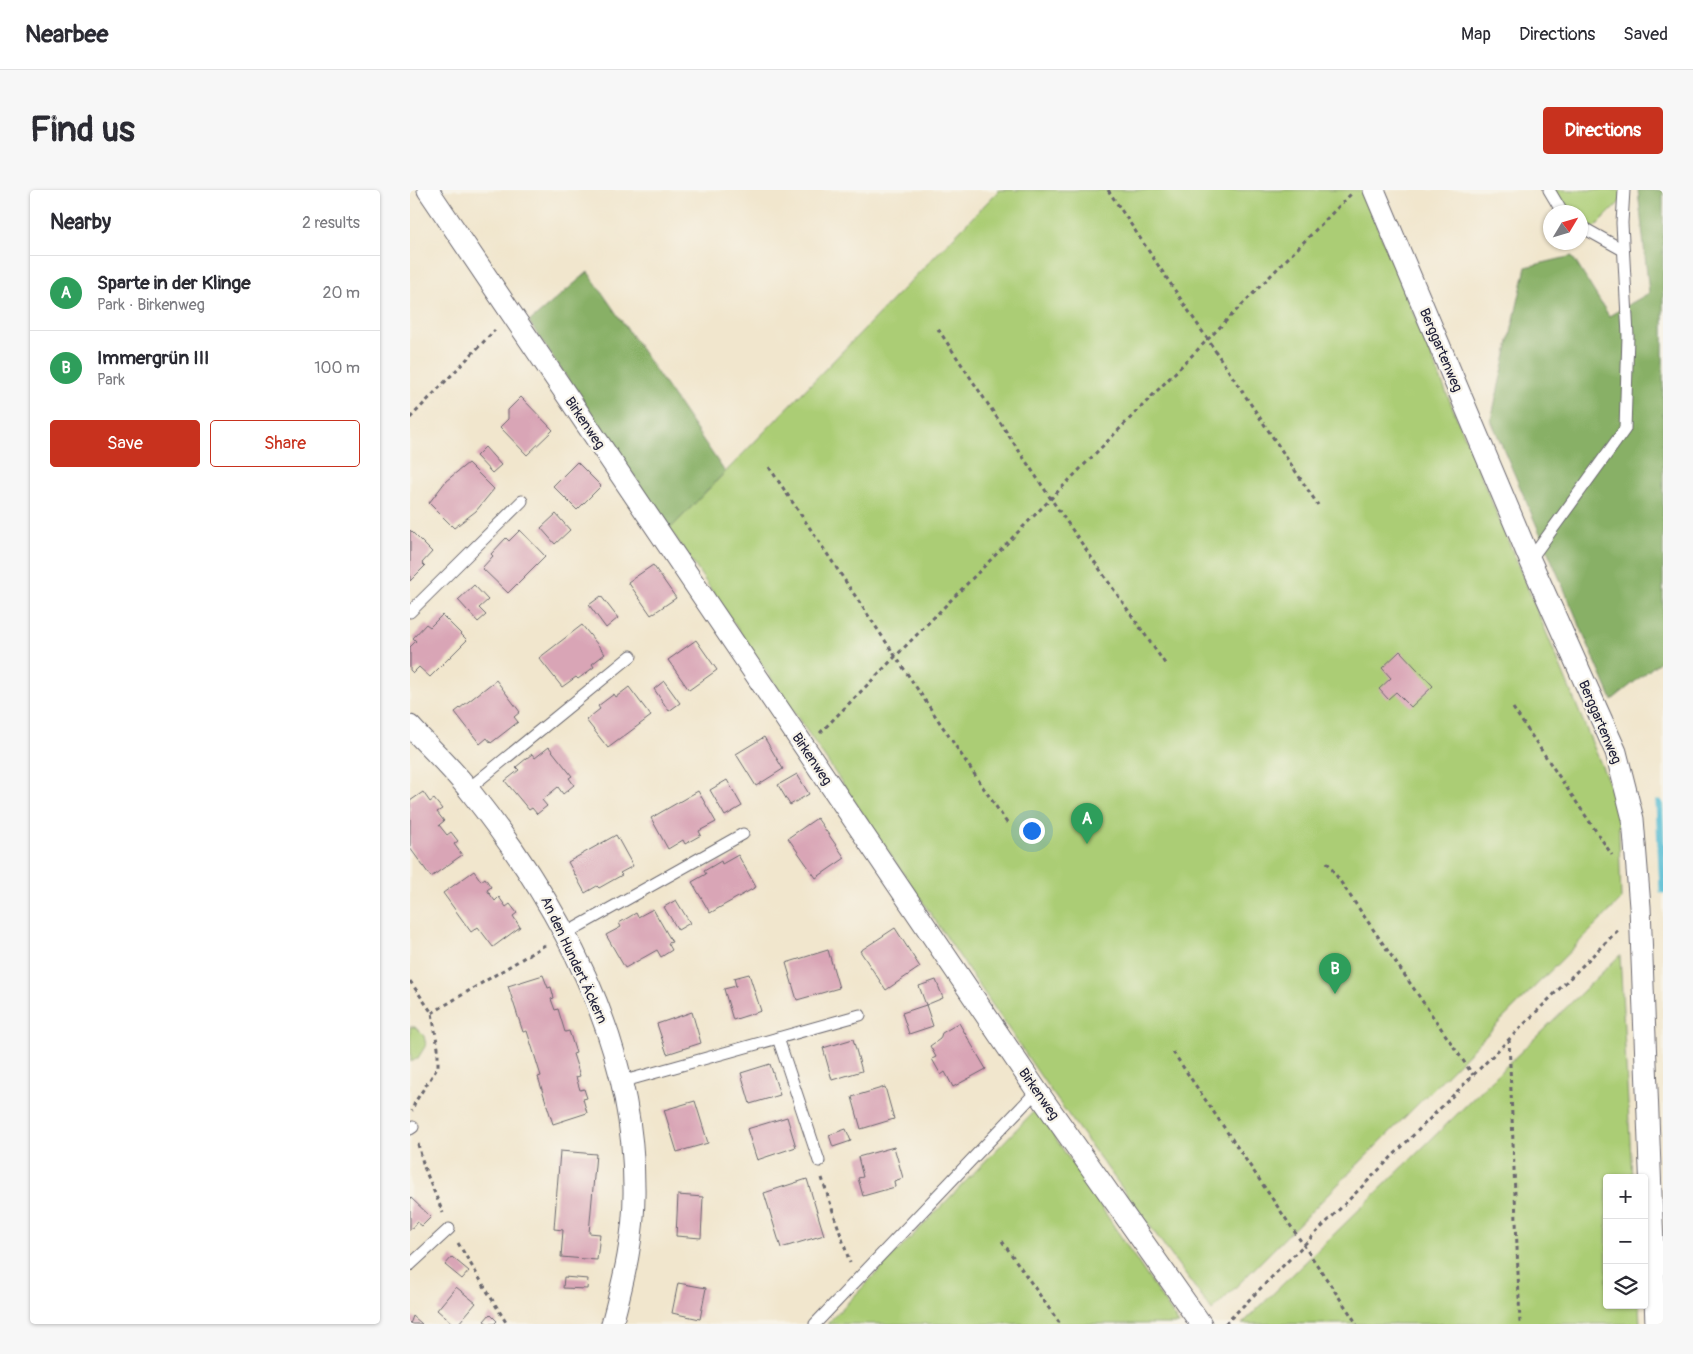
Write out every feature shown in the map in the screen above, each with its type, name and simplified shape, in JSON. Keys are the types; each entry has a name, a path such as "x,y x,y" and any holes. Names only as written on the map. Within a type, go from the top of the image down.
{"street":[{"name":"Birkenweg","path":"428,190 1037,1092 1201,1324"},
{"name":"Berggartenweg","path":"1374,190 1530,560 1616,752 1633,819 1640,907 1656,1324"},
{"name":"An den Hundert Äckern","path":"410,726 468,789 544,896 602,1016 621,1082 633,1150 632,1236 624,1281 612,1324"}],"lane":[{"path":"1549,190 1558,205"},
{"path":"1530,560 1625,429 1628,336 1622,223 1624,190"},
{"path":"1588,230 1623,250"},
{"path":"410,612 522,501"},
{"path":"468,789 631,656"},
{"path":"563,935 743,834"},
{"path":"621,1082 860,1014"},
{"path":"778,1038 819,1161"},
{"path":"815,1324 1037,1092"},
{"path":"410,1265 449,1229"}],"path":[{"path":"1108,190 1318,505"},
{"path":"805,748 1355,190"},
{"path":"410,418 511,313"},
{"path":"938,329 1051,499 1166,665"},
{"path":"769,467 1007,823"},
{"path":"1513,708 1617,862"},
{"path":"1327,862 1473,1075"},
{"path":"1225,1324 1640,907"},
{"path":"432,1013 563,935"},
{"path":"410,981 432,1013 438,1048 438,1067 415,1102 411,1116 412,1128 424,1167 449,1229 507,1324"},
{"path":"1509,1039 1520,1324"},
{"path":"1173,1052 1305,1244 1357,1324"},
{"path":"819,1161 819,1169 856,1281"},
{"path":"1002,1242 1060,1324"}],"green space":[{"path":"999,190 1362,190 1618,805 1621,900 1212,1311 1048,1087 670,529"},
{"path":"1546,190 1628,190 1625,197 1588,234 1588,205 1554,205"},
{"path":"1638,190 1663,190 1663,659 1612,700 1491,420 1526,267 1572,256 1609,316 1649,293"},
{"path":"588,272 725,472 670,529 529,322"},
{"path":"1620,955 1632,1174 1603,1174 1603,1309 1639,1309 1640,1324 1242,1324"},
{"path":"410,1027 415,1027 424,1036 426,1045 418,1058 411,1062"},
{"path":"1036,1109 1179,1324 827,1324"}],"building":[{"path":"521,397 553,430 527,455 500,427 508,419 508,410"},
{"path":"485,447 501,465 492,473 476,456"},
{"path":"577,462 601,486 577,510 553,486"},
{"path":"468,463 494,489 476,511 454,528 429,503 446,481"},
{"path":"556,514 570,530 555,544 541,528"},
{"path":"410,530 432,552 422,563 425,566 410,581"},
{"path":"520,530 545,556 508,593 482,568 493,556 491,554 506,538 509,541"},
{"path":"653,565 676,598 651,615 628,582"},
{"path":"474,585 488,600 479,608 486,615 478,622 458,600"},
{"path":"601,596 618,618 606,628 589,605"},
{"path":"442,615 467,640 430,677 419,667 413,673 410,670 410,647 416,641 413,638 426,624 430,627"},
{"path":"582,625 605,654 592,664 594,667 578,679 576,677 562,687 539,658"},
{"path":"696,640 717,670 689,690 668,660"},
{"path":"1400,651 1433,686 1411,707 1396,692 1388,699 1379,689 1391,678 1382,668"},
{"path":"496,680 520,712 514,717 518,722 491,743 487,738 480,744 455,712"},
{"path":"664,681 680,703 669,711 654,689"},
{"path":"629,687 651,716 608,748 586,720 600,709 598,706 614,694 616,697"},
{"path":"764,737 783,769 756,786 736,754"},
{"path":"549,747 572,776 569,778 574,785 563,794 558,787 542,800 547,806 537,814 532,808 529,810 505,781 519,770 516,767 532,754 535,758"},
{"path":"797,774 809,794 790,805 778,785"},
{"path":"727,780 742,806 725,816 710,790"},
{"path":"698,791 716,822 699,831 701,835 685,844 683,840 668,849 651,818"},
{"path":"423,792 430,802 434,799 442,809 437,812 444,821 439,825 447,835 451,832 458,841 454,844 462,855 431,877 410,848 410,801"},
{"path":"817,818 845,858 816,878 788,838"},
{"path":"616,835 633,866 620,873 622,875 599,888 597,886 585,893 568,862"},
{"path":"738,855 756,887 710,913 692,882 706,874 704,871 721,861 722,864"},
{"path":"474,871 481,881 485,878 491,887 487,890 495,901 499,897 506,907 510,904 517,913 513,916 520,927 493,947 478,927 471,932 443,893"},
{"path":"676,900 690,923 678,930 664,907"},
{"path":"653,909 672,942 668,943 672,950 661,957 657,950 625,968 606,935 621,927 619,923 636,913 638,917"},
{"path":"895,928 920,967 886,990 860,951"},
{"path":"828,950 839,988 797,1000 786,963"},
{"path":"749,974 761,1011 733,1020 724,989 736,986 734,978"},
{"path":"543,975 548,988 551,987 554,998 551,999 555,1010 558,1009 565,1032 569,1031 576,1053 573,1054 580,1076 576,1077 580,1090 584,1089 587,1098 583,1099 587,1113 553,1124 538,1077 541,1076 527,1031 523,1032 508,986"},
{"path":"936,980 943,998 926,1005 919,986"},
{"path":"926,1005 933,1026 909,1034 902,1013"},
{"path":"692,1012 701,1043 667,1054 657,1024"},
{"path":"959,1023 986,1069 953,1087 945,1072 941,1075 932,1059 936,1057 930,1046 940,1039 942,1033"},
{"path":"853,1039 862,1071 832,1080 823,1048"},
{"path":"770,1064 780,1095 750,1104 741,1073"},
{"path":"885,1087 894,1119 861,1129 852,1097"},
{"path":"695,1101 708,1143 677,1152 664,1110"},
{"path":"787,1117 796,1147 757,1160 747,1129"},
{"path":"846,1129 851,1141 833,1147 829,1135"},
{"path":"894,1147 903,1178 894,1181 895,1187 863,1196 858,1178 863,1177 858,1157"},
{"path":"560,1151 596,1154 589,1233 600,1234 597,1260 561,1257 563,1230 554,1229"},
{"path":"807,1179 824,1235 781,1248 764,1193"},
{"path":"678,1195 703,1197 701,1238 676,1236"},
{"path":"410,1197 431,1217 422,1226 417,1222 410,1230"},
{"path":"452,1257 469,1271 462,1279 445,1265"},
{"path":"564,1277 588,1279 587,1289 563,1288"},
{"path":"678,1283 706,1288 700,1319 672,1313"},
{"path":"456,1287 476,1303 458,1324 453,1324 437,1310"},
{"path":"490,1314 497,1321 494,1324 488,1324 484,1321"},
{"path":"413,1316 422,1324 410,1324"}],"waterway":[{"path":"1659,803 1663,890"}],"place":[{"name":"Sparte in der Klinge","path":"1087,844"},
{"name":"Immergrün III","path":"1335,994"}]}
